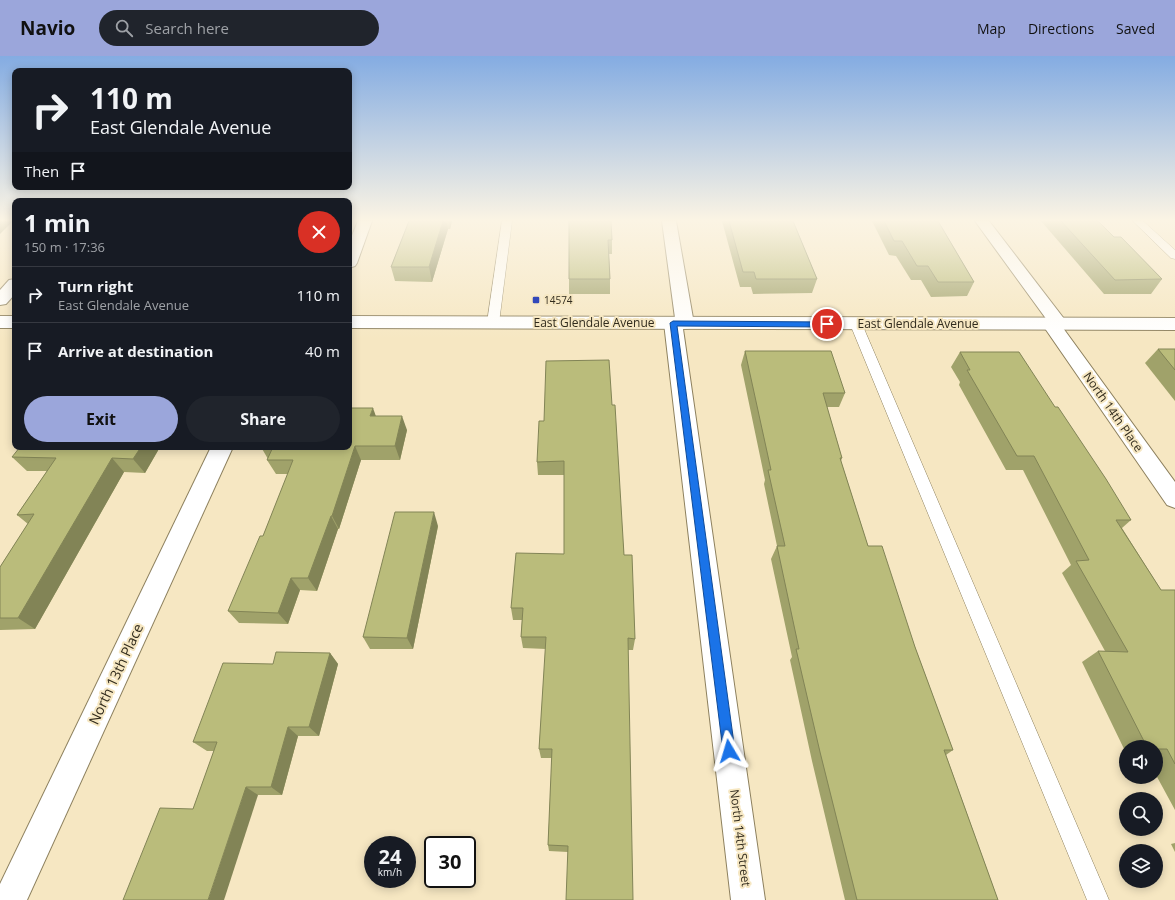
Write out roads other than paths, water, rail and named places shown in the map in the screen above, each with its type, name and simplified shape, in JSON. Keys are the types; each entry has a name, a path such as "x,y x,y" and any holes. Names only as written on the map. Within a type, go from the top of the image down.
{"street":[{"name":"North 14th Street","path":"673,260 679,323 748,900"},
{"name":"North 14th Place","path":"1010,260 1175,499"},
{"path":"0,300 12,287"},
{"path":"0,322 12,322"},
{"name":"East Glendale Avenue","path":"352,322 1175,324"},
{"name":"North 13th Place","path":"10,900 221,450"}],"lane":[{"path":"494,322 502,260"},
{"path":"856,324 1098,900"}],"place":[{"name":"14574","path":"536,300"}]}
